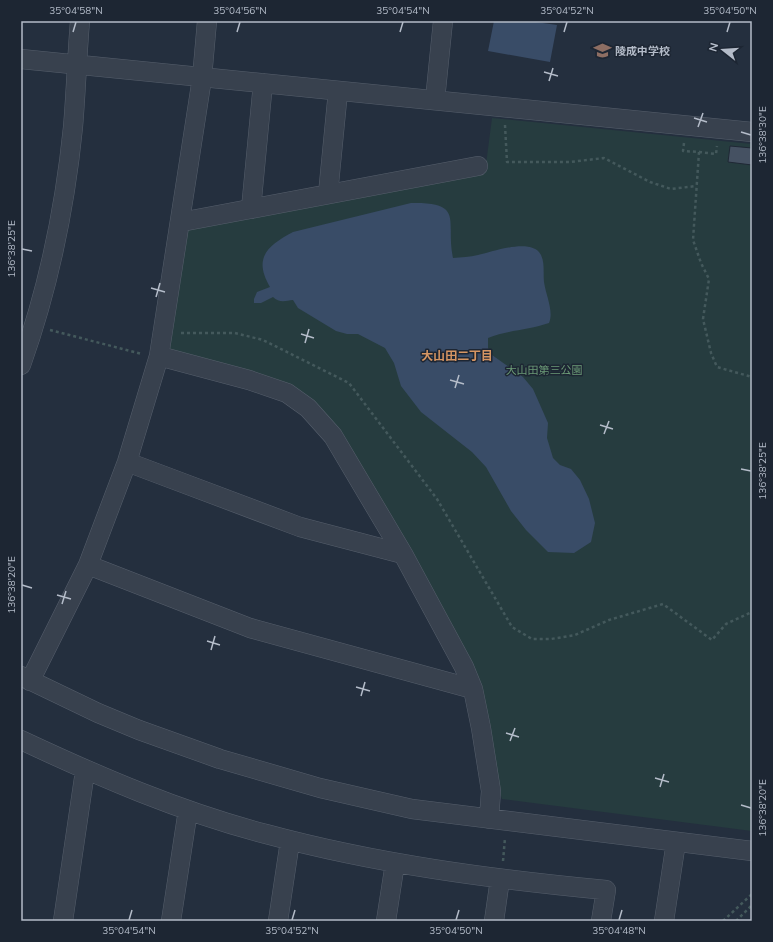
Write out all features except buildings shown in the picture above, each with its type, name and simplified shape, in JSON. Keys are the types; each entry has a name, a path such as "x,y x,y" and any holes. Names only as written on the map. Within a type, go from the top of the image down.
{"street":[{"path":"21,365 35,324 65,192 73,126 80,21"},
{"path":"208,21 202,78 181,222 158,357 127,462 88,566 25,678 139,730 220,759 320,788 386,804 412,809 489,819 507,829 676,842 752,851"},
{"path":"435,100 443,21"},
{"path":"21,59 752,132"},
{"path":"251,209 263,83"},
{"path":"328,194 338,91"},
{"path":"181,222 478,166"},
{"path":"158,357 275,388 287,393 308,408 333,436 403,554 464,667 473,690 482,728 491,791 489,819"},
{"path":"127,462 300,527 403,554"},
{"path":"88,566 250,628 473,690"},
{"path":"21,740 128,788 188,810 290,841 394,863 500,880 606,890 601,921"},
{"path":"62,921 86,770"},
{"path":"170,921 188,810"},
{"path":"278,921 290,841"},
{"path":"664,921 676,842"},
{"path":"386,921 394,863"},
{"path":"494,921 500,880"}],"path":[{"path":"504,118 507,162 570,162 604,158 650,182 671,189 696,186"},
{"path":"684,140 683,151 716,154 718,138"},
{"path":"699,152 693,240 700,263 709,280 703,319 717,367 752,377"},
{"path":"47,329 158,357"},
{"path":"163,331 235,333 250,336 263,340 349,383 437,499 512,627 525,635 540,640 575,635 609,620 663,604 712,640 726,624 752,612"},
{"path":"500,880 507,829"},
{"path":"723,921 752,894"},
{"path":"736,921 752,906"}],"green space":[{"name":"大山田第三公園","path":"492,118 752,144 752,831 502,799 498,788 488,714 476,672 340,429 315,403 172,352 168,345 187,229 194,225 485,172"}],"water":[{"path":"494,21 529,21 557,25 550,62 488,51"},
{"path":"411,203 440,206 446,210 450,216 453,258 475,256 521,246 536,250 541,255 544,282 551,314 549,323 503,333 488,338 488,348 492,355 523,377 533,389 548,423 547,438 553,458 560,465 571,469 580,480 589,499 595,523 591,542 574,553 548,552 526,530 511,511 486,467 472,452 421,412 401,386 394,363 385,348 358,334 347,334 336,331 298,308 293,300 280,301 273,297 261,303 254,303 257,292 270,287 265,277 263,261 265,254 276,242 293,232"}],"place":[{"name":"陵成中学校","path":"602,51"}],"district":[{"name":"大山田二丁目","path":"457,356"}]}
